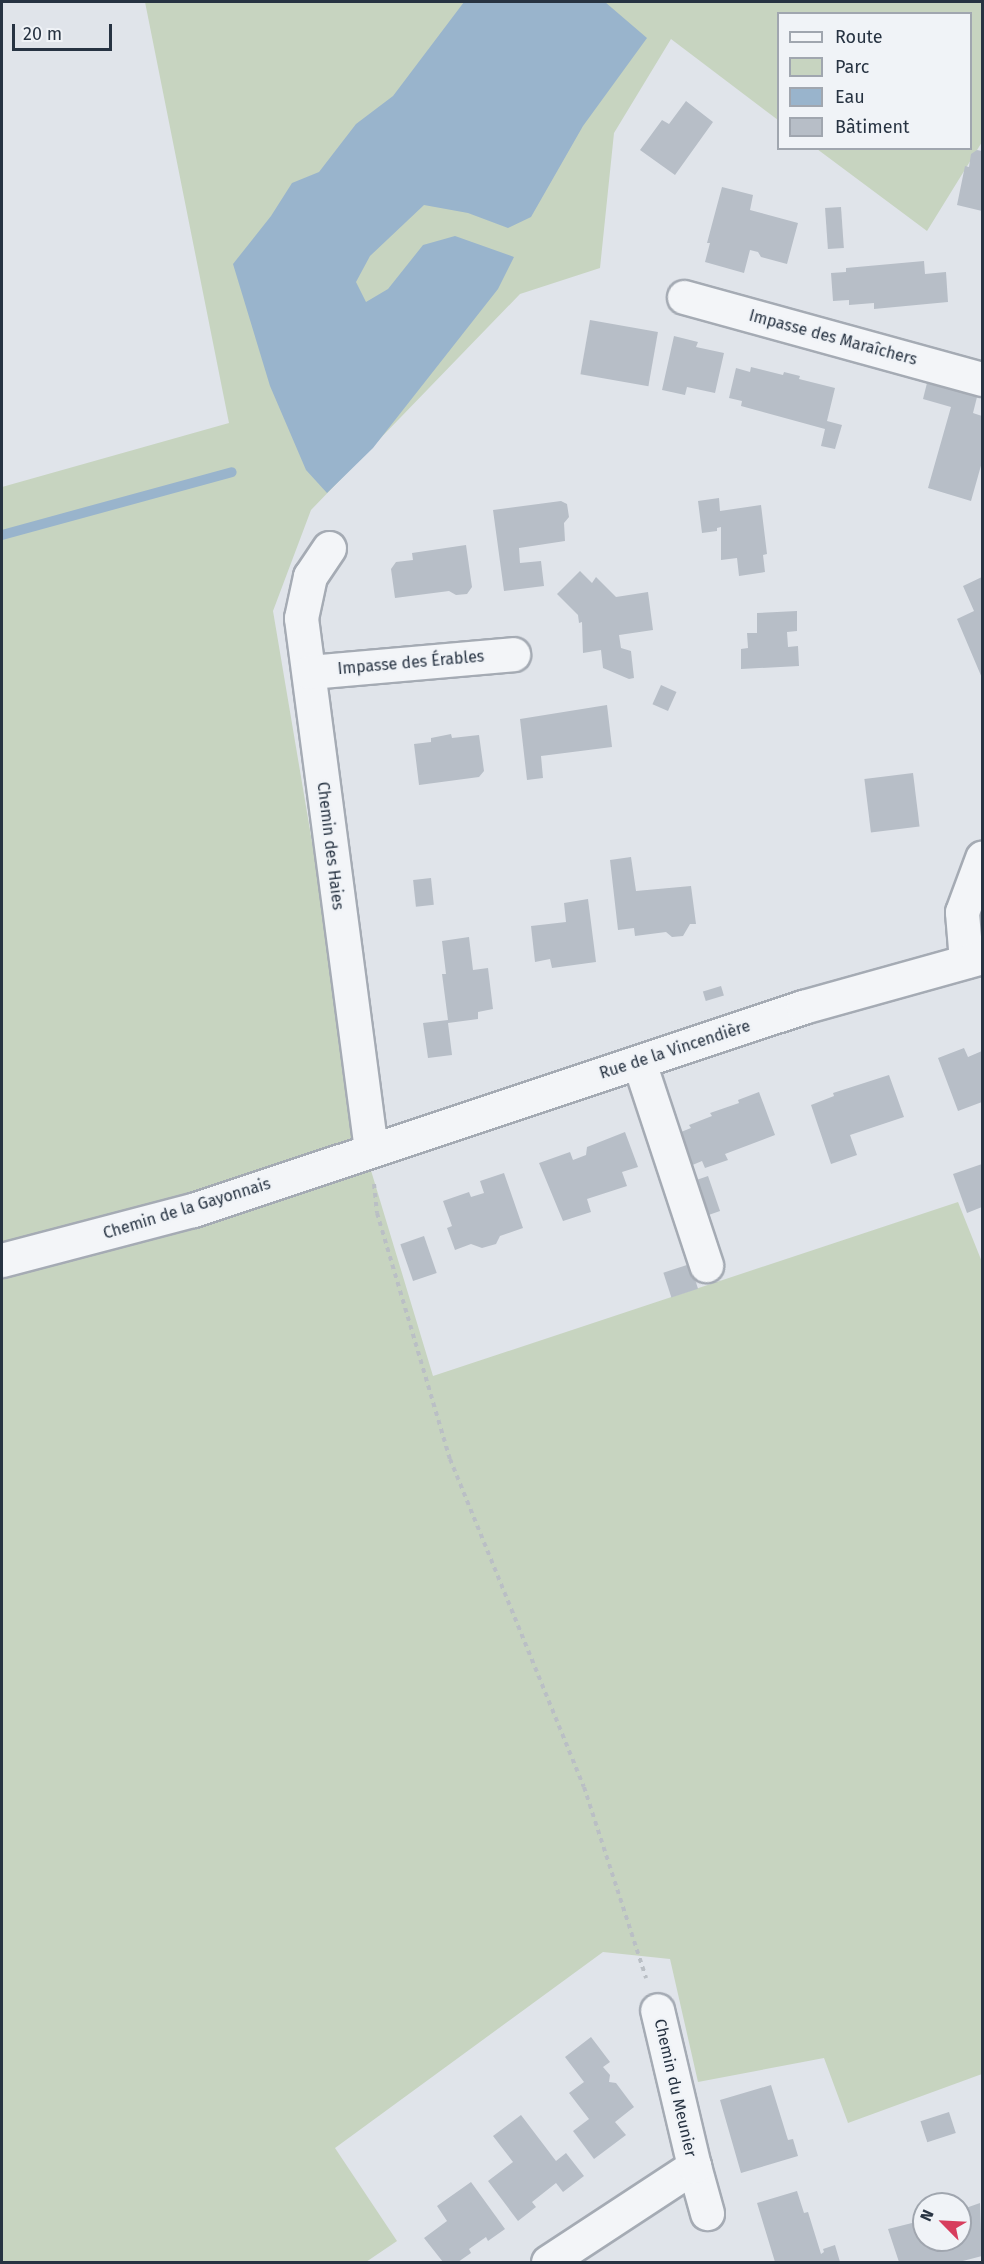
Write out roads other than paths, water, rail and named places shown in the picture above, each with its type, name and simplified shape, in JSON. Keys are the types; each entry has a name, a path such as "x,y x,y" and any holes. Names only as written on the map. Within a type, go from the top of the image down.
{"street":[{"name":"Impasse des Maraîchers","path":"684,297 982,379"},
{"name":"Chemin des Haies","path":"329,548 310,576 301,618 371,1150"},
{"name":"Impasse des Érables","path":"309,672 513,654"},
{"path":"974,959 962,912 982,858"},
{"name":"Rue de la Vincendière","path":"371,1150 804,1007 974,959"},
{"path":"639,1062 706,1265"},
{"name":"Chemin de la Gayonnais","path":"2,1260 193,1210 371,1150"},
{"name":"Chemin du Meunier","path":"657,2010 707,2213"},
{"name":"Chemin du Meunier","path":"548,2262 694,2166"}],"water":[{"path":"464,2 605,2 647,38 583,126 531,217 508,228 468,213 424,205 370,256 356,282 366,302 388,289 423,245 455,236 514,257 498,289 373,448 327,493 306,470 270,386 233,264 271,216 292,183 319,172 356,124 393,96"}],"waterway":[{"path":"2,535 232,472"}]}
